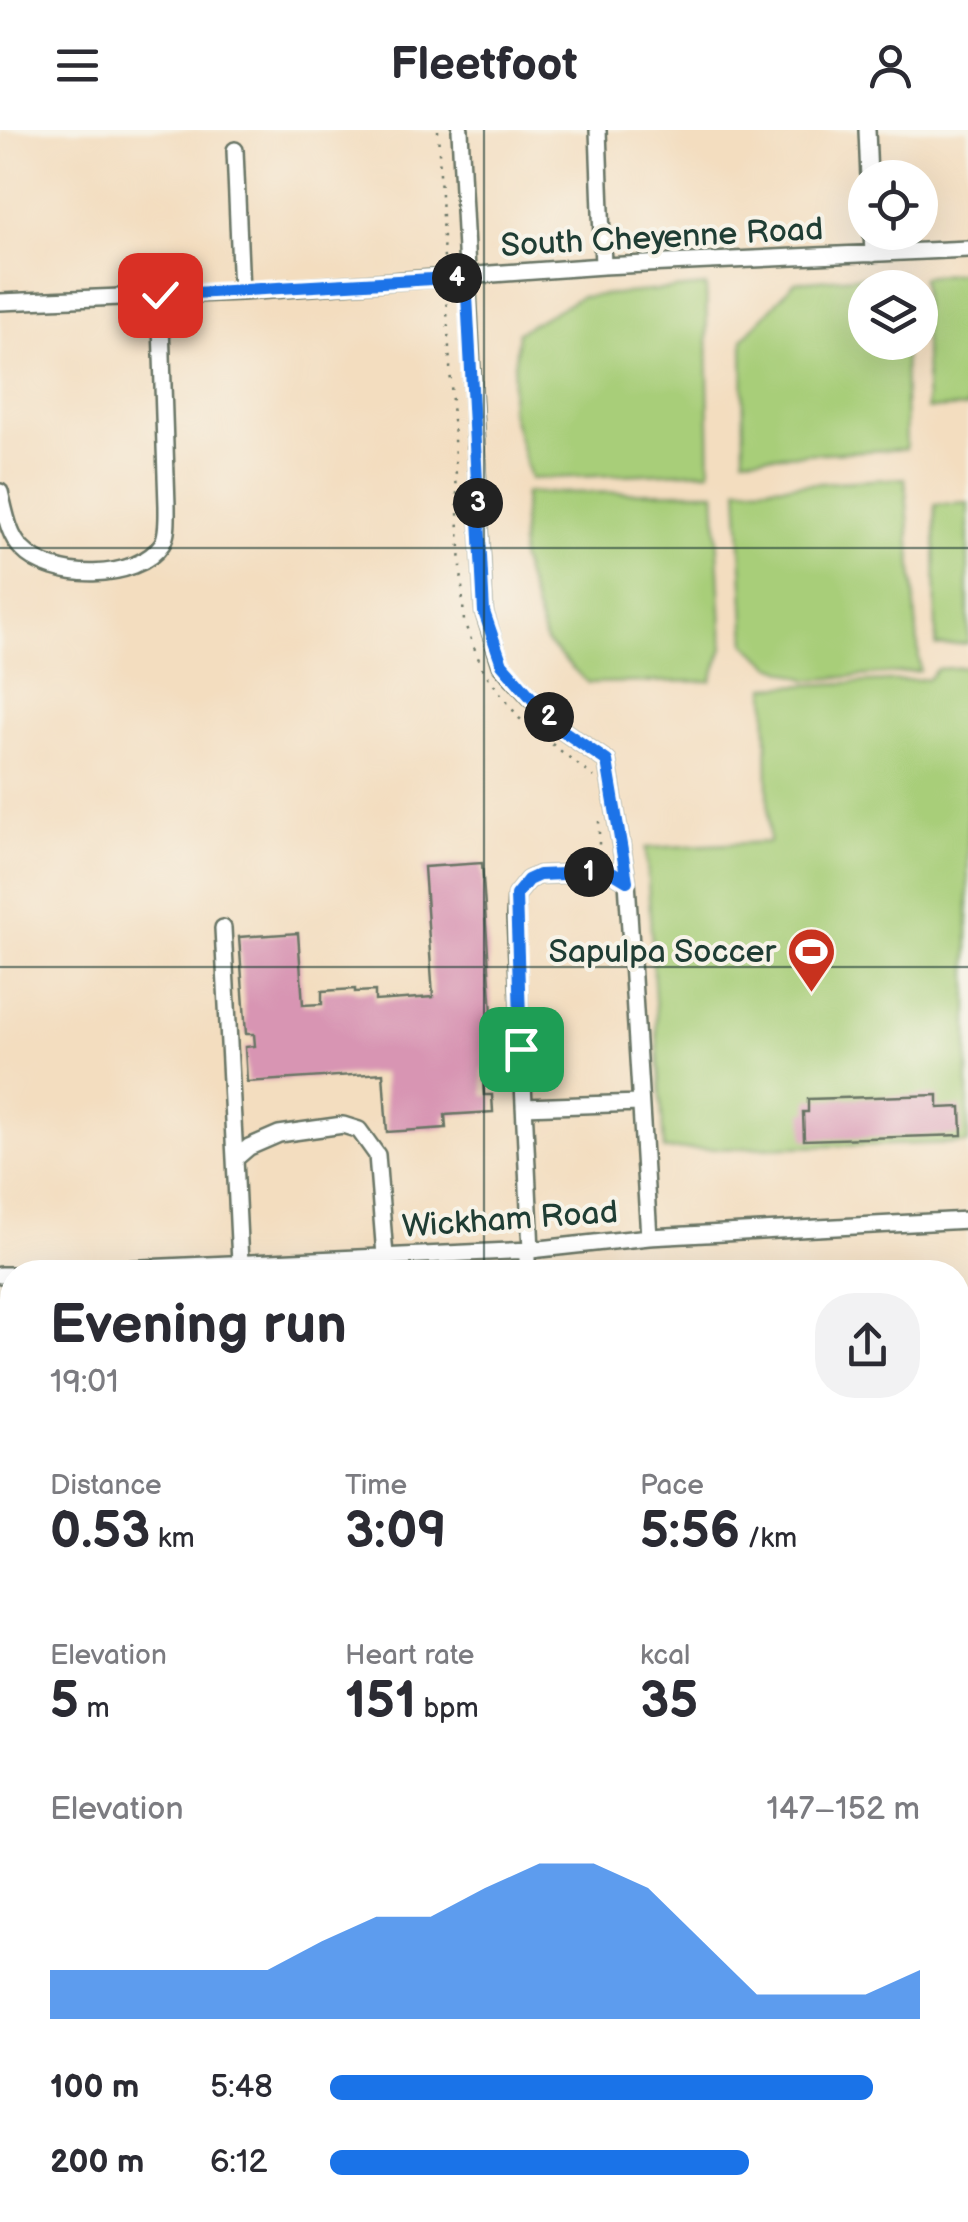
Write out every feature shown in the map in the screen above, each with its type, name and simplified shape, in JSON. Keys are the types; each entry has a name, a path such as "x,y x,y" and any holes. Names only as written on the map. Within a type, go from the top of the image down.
{"street":[{"path":"460,130 484,612 502,664 556,726 607,761 627,881 649,1236"},
{"path":"598,130 603,266"},
{"path":"867,130 868,160"},
{"path":"235,150 241,292"},
{"name":"South Cheyenne Road","path":"0,302 241,292 603,266 968,249"},
{"path":"873,250 873,254"},
{"path":"0,492 20,548 39,562 83,573 123,571 152,556 165,541 160,295"},
{"path":"528,1260 516,895 528,880 539,875 612,872 627,881"},
{"path":"222,928 240,1260"},
{"path":"524,1106 640,1102"},
{"path":"234,1159 279,1134 344,1125 359,1130 377,1155 385,1256"},
{"name":"Wickham Road","path":"373,1260 385,1256 529,1250 649,1236 968,1220"}],"green space":[{"path":"968,272 968,407 927,409 925,360 938,360 938,275"},
{"path":"848,278 848,360 904,360 906,449 744,457 743,339 795,282"},
{"path":"706,286 710,471 530,479 510,408 518,332 580,297"},
{"path":"905,478 920,671 808,680 772,666 746,644 738,488"},
{"path":"715,492 723,648 711,681 588,683 546,642 520,557 525,493"},
{"path":"968,503 968,643 936,646 935,505"},
{"name":"Sapulpa Soccer","path":"968,667 968,1143 664,1150 646,848 769,842 766,687 928,679 937,669"}],"building":[{"path":"482,863 493,1029 483,1030 482,1069 484,1095 492,1095 493,1112 445,1115 446,1128 387,1132 383,1073 247,1082 245,1047 255,1046 254,1034 246,1034 239,937 298,933 303,1005 322,1004 322,991 375,991 375,1001 433,997 424,867"},
{"path":"938,1095 938,1108 961,1107 962,1135 804,1140 803,1112 808,1112 808,1099"}],"place":[{"name":"Sapulpa Soccer","path":"811,994"}],"route":[{"path":"160,295 466,277 484,612 502,664 556,726 607,761 627,881 612,872 539,875 528,880 516,895 521,1049"}]}
